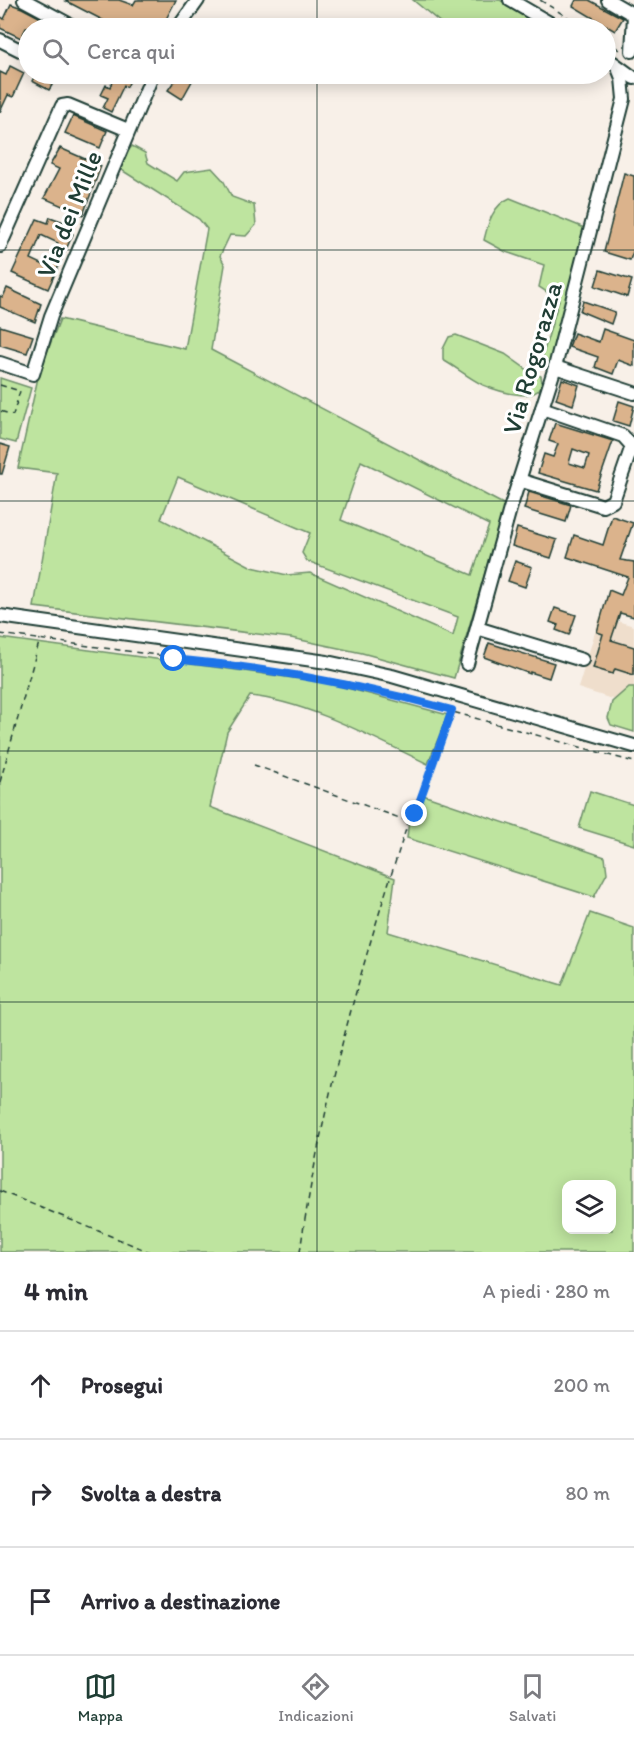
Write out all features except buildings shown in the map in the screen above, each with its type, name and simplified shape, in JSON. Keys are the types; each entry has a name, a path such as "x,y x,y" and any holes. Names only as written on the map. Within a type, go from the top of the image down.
{"street":[{"path":"24,0 57,18"},
{"path":"185,18 198,0"},
{"path":"510,0 541,18"},
{"path":"608,0 634,15 627,53"},
{"path":"0,40 18,49"},
{"path":"616,62 634,71"},
{"path":"618,68 634,78"},
{"name":"Via Rogorazza","path":"467,664 519,480 555,367 624,99 622,78 618,68"},
{"name":"Via dei Mille","path":"0,363 33,374 51,316 149,84"},
{"path":"624,99 634,91"},
{"path":"0,246 62,106 68,105 128,130"},
{"path":"555,367 634,393"},
{"path":"519,480 603,506 609,505 613,501 632,446 622,436 542,408"},
{"path":"0,616 327,662 392,676 634,746"},
{"path":"477,627 582,660"}],"path":[{"path":"540,0 569,18"},
{"path":"616,48 627,53"},
{"path":"0,385 20,391 13,415 0,411"},
{"path":"0,633 291,672 381,690 634,762"},
{"path":"0,782 40,639"},
{"path":"300,1252 307,1197 337,1056 409,820 415,814 452,710"},
{"path":"254,765 409,820"},
{"path":"0,1191 150,1252"}],"shaded area":[{"path":"600,616 634,626 634,687 629,687 615,700 578,688"}],"green space":[{"path":"413,0 500,0 531,18 435,18"},
{"path":"132,146 145,153 148,163 177,181 184,172 212,168 223,180 232,197 254,205 256,225 246,236 230,235 220,256 225,265 211,350 505,505 454,678 362,653 291,638 34,607 57,473 18,468 39,373 60,319 185,349 207,229 199,219 120,169 121,160","holes":["361,461 489,525 472,575 341,520","178,477 310,533 302,553 307,561 458,617 453,636 310,573 287,575 252,567 161,519"]},
{"path":"510,198 587,229 554,349 549,365 544,367 543,354 559,300 539,287 544,265 506,252 484,240 495,210"},
{"path":"456,335 505,354 532,373 541,376 541,386 537,391 521,395 500,391 473,380 443,360 443,349 449,337"},
{"path":"0,378 31,388 16,443 0,439"},
{"path":"0,638 325,682 448,715 428,764 318,714 295,706 250,696 227,732 210,807 395,878 388,932 562,985 590,913 634,928 634,1252 0,1252"},
{"path":"629,687 634,687 634,732 611,725 608,718 612,702"},
{"path":"590,791 634,805 634,845 579,828"},
{"path":"420,794 605,857 607,873 594,897 407,838 409,820"}],"route":[{"path":"174,659 291,672 381,690 452,710 415,814"}]}
